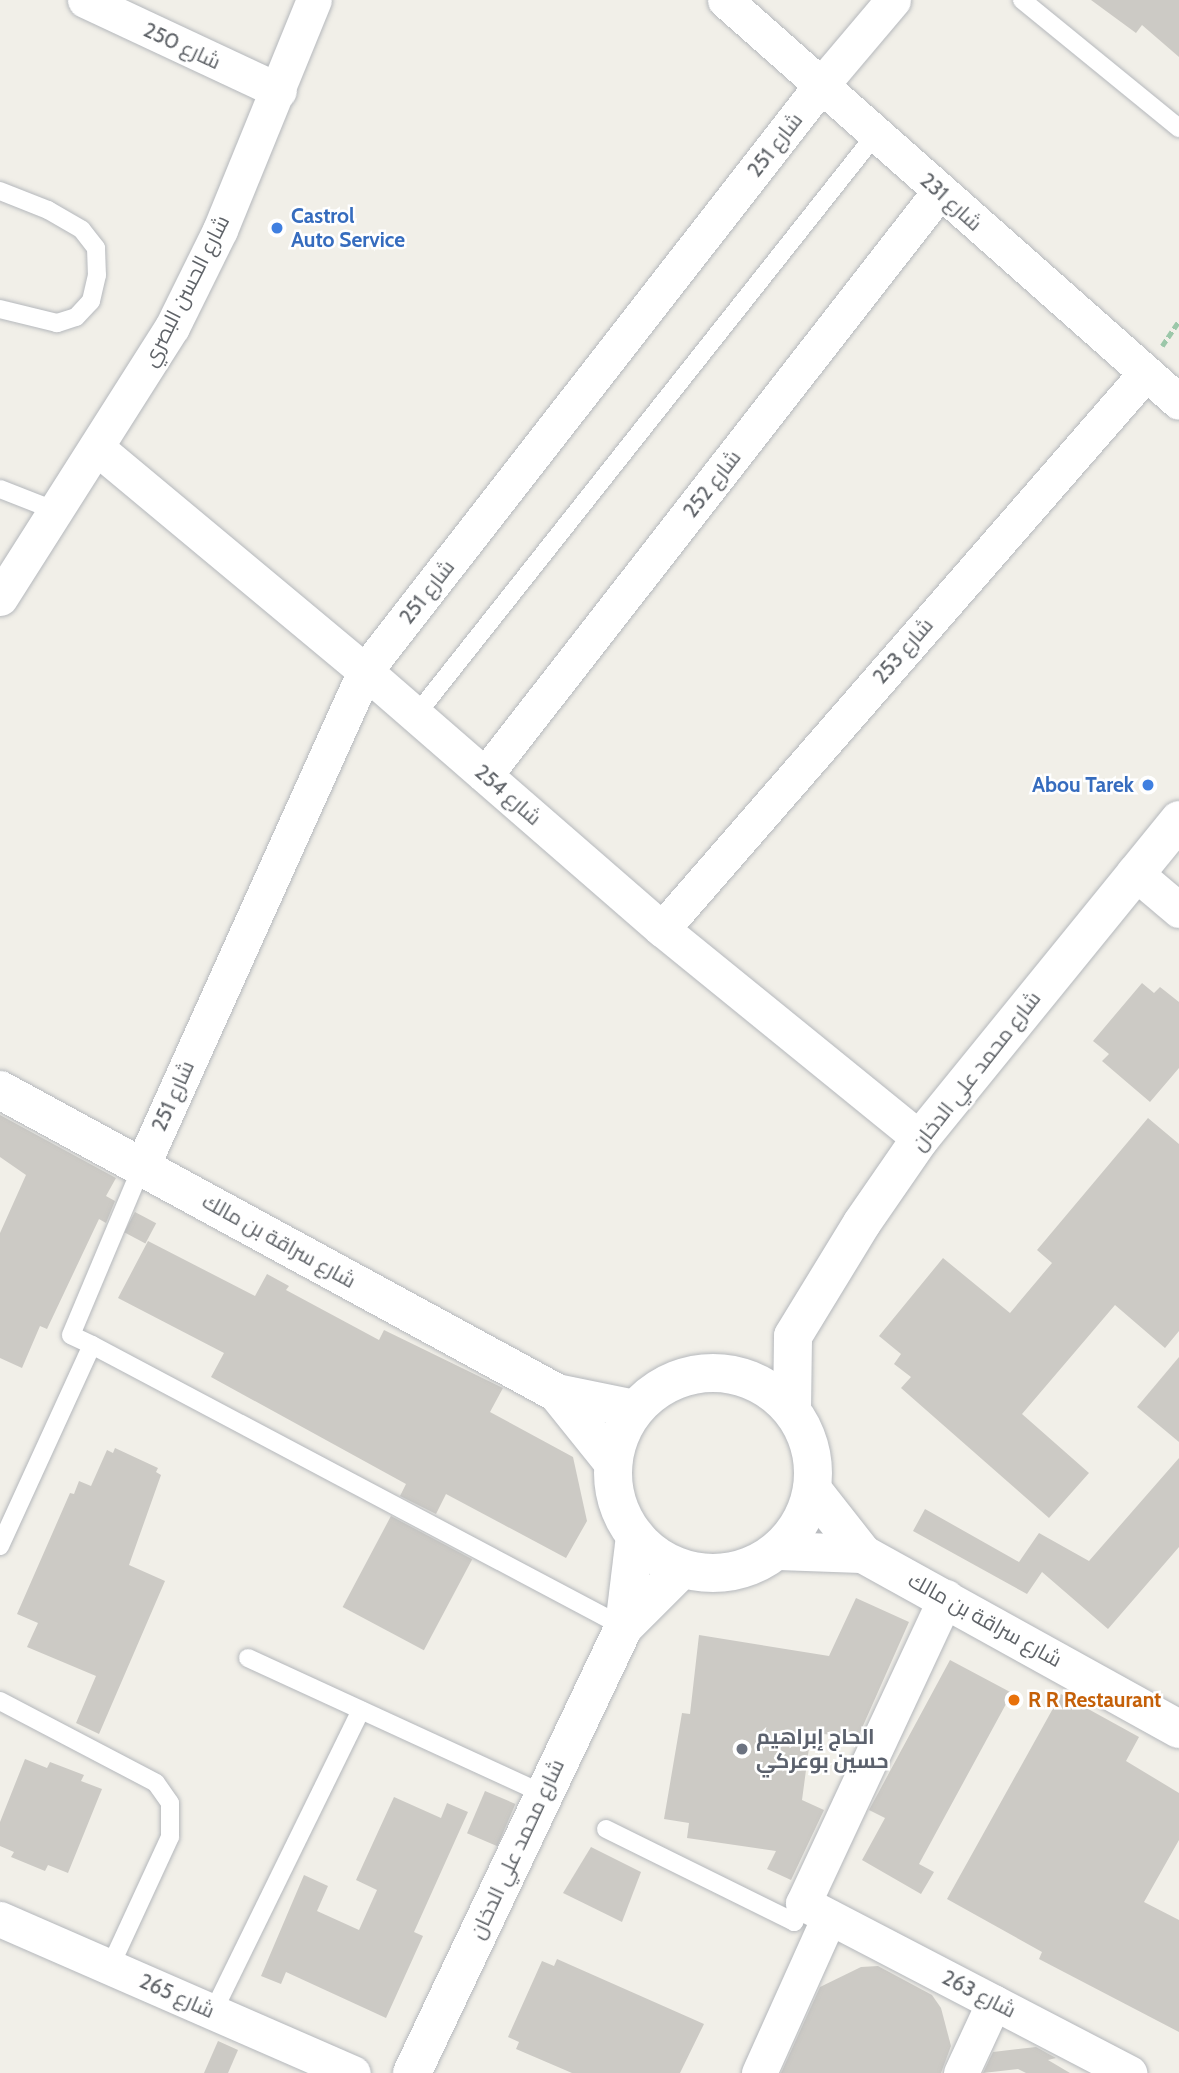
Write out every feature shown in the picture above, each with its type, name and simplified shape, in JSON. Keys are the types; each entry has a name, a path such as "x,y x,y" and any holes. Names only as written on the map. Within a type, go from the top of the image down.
{"street":[{"name":"شارع 250","path":"85,0 279,92"},
{"name":"شارع الحسن البصري","path":"0,598 172,327 220,230 279,92 314,0"},
{"name":"شارع 231","path":"725,0 1179,402"},
{"name":"شارع 251","path":"142,1166 365,671 822,85 893,0"},
{"name":"شارع 252","path":"485,775 939,192"},
{"name":"شارع 253","path":"662,929 1145,374"},
{"name":"شارع 254","path":"97,448 365,671 662,929 920,1139"},
{"name":"شارع محمد علي الدخان","path":"792,1410 793,1336 827,1277 920,1139 1134,872 1179,820"},
{"path":"1134,872 1179,910"},
{"name":"شارع سراقة بن مالك","path":"0,1090 556,1393 635,1409"},
{"name":"شارع محمد علي الدخان","path":"729,1374 793,1336"},
{"path":"729,1374 762,1385 792,1410 810,1444 812,1489 802,1520 776,1551 741,1570 722,1573 682,1569 648,1550 635,1536 617,1502 613,1463 617,1444 635,1409 666,1384 685,1377 729,1374"},
{"name":"شارع سراقة بن مالك","path":"556,1393 613,1463"},
{"name":"شارع سراقة بن مالك","path":"812,1489 863,1553 1179,1729"},
{"name":"شارع محمد علي الدخان","path":"624,1627 635,1536"},
{"name":"شارع سراقة بن مالك","path":"776,1551 863,1553"},
{"name":"شارع محمد علي الدخان","path":"412,2073 542,1793 624,1627 682,1569"},
{"path":"759,2073 816,1910 946,1597"},
{"name":"شارع 263","path":"816,1910 1129,2073"},
{"name":"شارع 265","path":"0,1919 353,2073"},
{"path":"961,2073 994,2002"}],"lane":[{"path":"1022,0 1179,128"},
{"path":"416,715 876,134"},
{"path":"0,191 48,210 82,230 96,248 97,275 91,301 76,317 57,323 0,309"},
{"path":"0,489 56,511"},
{"path":"142,1166 71,1335 624,1627"},
{"path":"0,1546 92,1345"},
{"path":"248,1658 542,1793"},
{"path":"0,1701 156,1783 170,1804 170,1837 110,1967"},
{"path":"214,2012 361,1710"},
{"path":"606,1829 794,1922 816,1910"}],"building":[{"path":"1091,0 1179,0 1179,57 1142,25 1136,33"},
{"path":"1142,983 1154,993 1160,987 1179,1002 1179,1068 1150,1102 1102,1061 1109,1054 1093,1041"},
{"path":"0,1115 116,1178 106,1196 115,1201 106,1223 99,1219 47,1329 40,1326 22,1368 0,1358 0,1233 26,1175 0,1157"},
{"path":"1148,1118 1179,1144 1179,1331 1165,1348 1115,1305 1022,1414 1089,1473 1049,1518 901,1388 911,1377 894,1364 901,1354 879,1336 943,1258 1010,1313 1052,1263 1037,1250"},
{"path":"135,1212 156,1223 145,1244 124,1232"},
{"path":"148,1241 255,1296 267,1274 289,1286 286,1290 379,1340 384,1330 503,1388 490,1412 573,1457 587,1521 566,1558 446,1494 436,1514 400,1496 406,1484 211,1377 224,1353 118,1298"},
{"path":"1179,1357 1179,1442 1137,1407"},
{"path":"115,1448 158,1468 156,1472 161,1475 129,1565 165,1581 99,1734 76,1723 96,1676 27,1647 38,1623 17,1614 70,1493 74,1494 79,1481 91,1486 107,1450 113,1453"},
{"path":"1179,1458 1179,1547 1108,1629 1042,1572 1027,1594 913,1531 925,1509 1019,1562 1039,1533 1089,1561"},
{"path":"391,1516 472,1559 424,1650 343,1607"},
{"path":"856,1598 909,1622 858,1737 811,1733 802,1800 824,1810 791,1880 767,1869 776,1851 687,1838 689,1823 664,1819 682,1713 690,1714 699,1635 829,1656"},
{"path":"950,1660 1012,1693 919,1864 934,1872 921,1894 862,1860 885,1818 869,1810"},
{"path":"1061,1694 1139,1737 1126,1761 1179,1793 1179,1840 1144,1902 1179,1920 1179,2032 1039,1959 1042,1952 947,1899"},
{"path":"25,1759 47,1768 50,1762 84,1775 81,1781 102,1789 68,1873 48,1865 45,1871 11,1857 14,1852 0,1846 0,1822"},
{"path":"485,1791 515,1804 497,1846 467,1833"},
{"path":"394,1797 441,1818 447,1803 468,1812 414,1932 423,1936 386,2018 286,1972 281,1984 261,1976 304,1875 328,1886 317,1911 359,1930 377,1890 356,1880"},
{"path":"591,1847 641,1872 622,1922 563,1893"},
{"path":"557,1959 704,2024 680,2073 572,2073 516,2049 519,2042 508,2037 542,1961 554,1966"},
{"path":"878,1966 932,1995 941,2008 951,2046 941,2073 781,2073 820,1987 861,1967"},
{"path":"218,2041 238,2050 228,2073 204,2073"},
{"path":"1036,2047 1056,2058 1048,2060 1070,2073 1026,2073 1018,2069 983,2073 993,2052"}],"place":[{"name":"Castrol Auto Service","path":"277,228"},
{"name":"Abou Tarek","path":"1148,785"},
{"name":"R R Restaurant","path":"1014,1700"},
{"name":"الحاج إبراهيم حسين بوعركي","path":"742,1749"}]}
